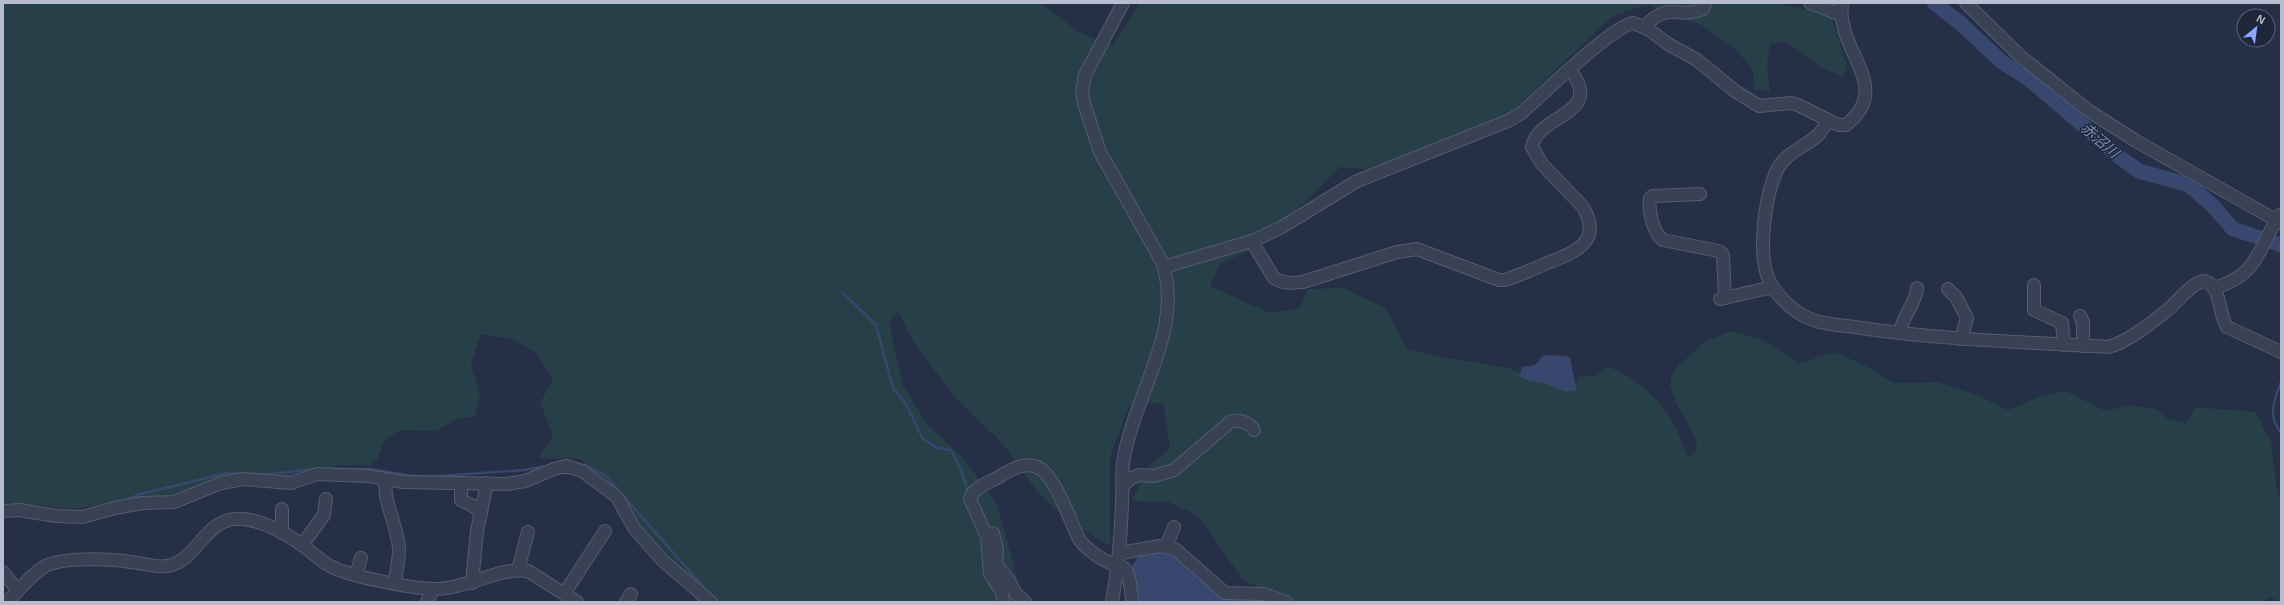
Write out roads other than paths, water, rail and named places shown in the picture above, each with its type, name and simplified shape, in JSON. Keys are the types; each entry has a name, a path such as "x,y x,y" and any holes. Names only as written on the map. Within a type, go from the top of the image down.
{"street":[{"path":"1112,602 1120,559 1123,459 1129,435 1164,333 1168,303 1164,267 1100,152 1084,103 1082,90 1085,75 1123,3"},
{"path":"1644,27 1658,11 1664,9 1697,11 1703,9 1705,3"},
{"path":"1164,267 1252,242 1282,227 1357,181 1508,121 1520,114 1570,70 1624,26 1633,23 1644,27 1668,44 1697,60 1735,91 1759,106 1791,103 1838,125 1846,125 1864,106 1866,98 1864,78 1845,34 1842,9 1810,3"},
{"path":"1966,3 2020,56 2090,111 2136,140 2279,219 2249,270 2238,280 2214,288"},
{"path":"1252,242 1274,278 1291,283 1303,282 1409,249 1429,253 1499,280 1510,278 1572,253 1583,245 1588,237 1590,230 1587,215 1583,207 1542,164 1532,146 1538,134 1576,104 1580,97 1581,88 1570,70"},
{"path":"1828,120 1819,134 1786,157 1772,184 1767,202 1763,239 1768,278 1773,287 1798,312 1806,317 1900,333 1961,339 2108,347 2118,344 2170,308 2198,283 2209,282 2214,288 2221,314 2227,326 2281,352"},
{"path":"1700,194 1653,196 1650,198 1649,209 1658,234 1663,240 1719,251 1723,255 1722,299 1773,287"},
{"path":"2034,285 2034,310 2062,323 2064,344"},
{"path":"1900,333 1904,317 1916,298 1917,288"},
{"path":"1948,289 1956,297 1966,318 1961,339"},
{"path":"2080,316 2083,322 2083,346"},
{"path":"1123,486 1130,479 1139,475 1154,476 1174,470 1230,422 1237,420 1251,426 1254,430"},
{"path":"970,488 1025,464 1037,467 1046,474 1064,503 1078,538 1087,548 1108,562 1160,546 1175,549 1183,554 1216,587 1225,592 1264,594 1286,602"},
{"path":"3,511 19,510 56,516 82,517 122,506 174,502 222,483 235,480 291,483 317,474 368,476 402,482 487,484 516,483 566,466 582,471 617,496 634,528 662,560 711,602"},
{"path":"386,480 385,495 391,510 399,548 395,583"},
{"path":"461,483 461,500 473,506 481,513"},
{"path":"472,583 481,513 487,484"},
{"path":"970,488 970,502 987,537 990,574 1002,592 1003,602"},
{"path":"970,488 992,530 997,549 996,564 1009,581 1016,594 1025,602"},
{"path":"302,546 324,515 326,499"},
{"path":"282,509 282,533"},
{"path":"7,602 43,568 52,564 83,560 110,559 167,566 178,562 188,554 212,528 232,520 243,519 256,522 282,533 330,566 356,575 433,589 472,583 518,570 528,571 577,602"},
{"path":"1166,547 1174,527"},
{"path":"564,594 606,531"},
{"path":"518,570 528,532"},
{"path":"356,575 361,558"},
{"path":"1120,559 1130,582 1132,602"},
{"path":"3,572 18,591"},
{"path":"427,602 433,589"}],"water":[{"path":"1545,355 1566,356 1570,358 1577,391 1567,392 1543,383 1527,380 1519,376 1522,367 1535,365"},
{"path":"1141,552 1174,552 1214,589 1278,602 1135,602 1132,566"}],"waterway":[{"name":"赤沼川","path":"1934,3 1959,22 2002,62 2027,78 2122,159 2139,171 2189,185 2214,207 2233,229 2281,245"},
{"path":"843,293 876,325 893,388 906,404 923,439 937,448 951,450 959,465 966,485"},
{"path":"2281,382 2273,408 2274,420 2281,433"},
{"path":"579,464 588,466 606,476 707,591"},
{"path":"323,469 371,469 413,476 439,476 524,470 546,466"},
{"path":"253,474 271,474 314,469"},
{"path":"127,500 137,495 227,473 242,474"},
{"path":"966,494 967,489 979,481"},
{"path":"1072,509 1076,519"}]}
